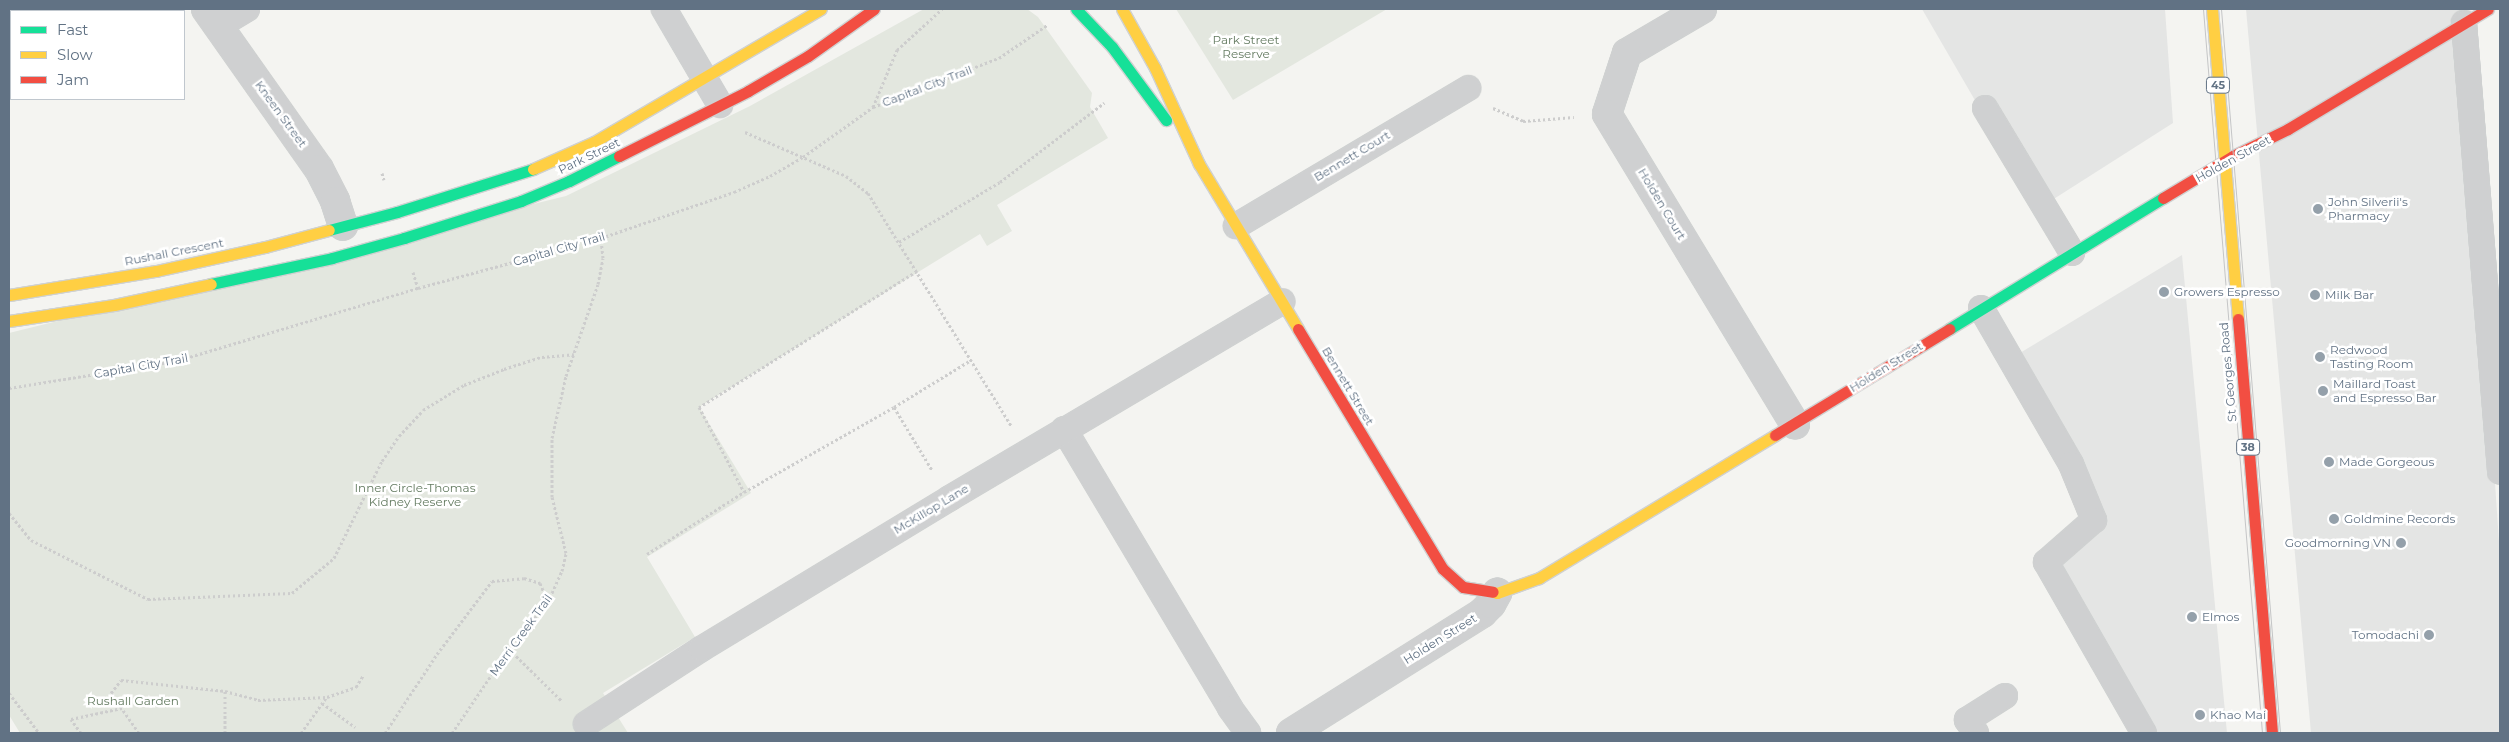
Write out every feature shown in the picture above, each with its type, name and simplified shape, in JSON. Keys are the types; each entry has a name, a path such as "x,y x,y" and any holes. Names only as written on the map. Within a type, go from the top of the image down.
{"main road":[{"name":"Park Street","path":"343,226 455,195 558,160 594,142 821,9"},
{"name":"Park Street","path":"289,267 370,248 522,201 569,181 720,105 808,56 874,9"},
{"name":"Bennett Street","path":"1076,9 1123,61 1200,164"},
{"name":"Bennett Street","path":"1122,9 1155,68 1200,164 1443,569 1463,586 1497,593"},
{"name":"St Georges Road","path":"2212,9 2272,733"},
{"name":"Holden Street","path":"1497,593 1539,578 1795,424 1981,308 2224,161 2288,129 2488,9"},
{"path":"9,321 114,305 289,267 343,226"},
{"name":"Rushall Crescent","path":"9,295 209,260 343,226"}],"street":[{"path":"1607,114 1626,53 1702,9"},
{"name":"Kneen Street","path":"211,18 320,169 343,226"},
{"name":"Holden Court","path":"1607,114 1795,424"},
{"name":"Holden Street","path":"1291,733 1482,613 1491,604 1497,593"}],"lane":[{"path":"211,18 247,9"},
{"path":"664,9 720,105"},
{"path":"2464,23 2500,472"},
{"name":"Bennett Court","path":"1236,226 1463,90"},
{"path":"1985,108 2072,253"},
{"name":"McKillop Lane","path":"586,724 701,649 1027,451 1282,302"},
{"path":"1981,308 2071,464 2094,520 2046,562 2144,733"},
{"path":"1064,429 1230,708 1248,733"},
{"path":"1976,733 1968,720 2005,696"}],"path":[{"path":"873,107 897,50 942,9"},
{"name":"Capital City Trail","path":"9,388 176,361 418,288 601,238 750,186 802,157 873,107 999,58 1048,23"},
{"path":"1463,90 1523,121 1607,114"},
{"path":"900,242 1000,182 1104,103"},
{"path":"741,124 749,136 846,176 862,186 874,200 1027,451"},
{"name":"Merri Creek Trail","path":"452,733 509,649 548,602 562,571 566,552 552,497 552,438 566,376 598,284 603,258 601,238"},
{"path":"744,492 698,407 917,271"},
{"path":"9,513 30,540 148,599 292,593 334,558 382,461 399,436 423,410 464,385 504,369 542,357 574,354"},
{"path":"647,554 744,492 894,407 971,360"},
{"path":"894,407 950,498"},
{"path":"385,733 437,654 492,581 524,578 540,584 548,602"},
{"path":"509,649 586,724"},
{"path":"140,733 110,693 122,680 225,691 258,700 327,697 356,687 363,676"},
{"path":"225,691 225,733"},
{"path":"9,693 39,733"},
{"path":"301,733 327,697"},
{"path":"322,703 355,727"},
{"path":"81,733 70,719 122,708"}],"shaded area":[{"path":"1922,9 2165,9 2173,123 2038,209"},
{"path":"2246,9 2461,9 2464,23 2500,557 2500,733 2311,733"},
{"path":"2182,255 2227,733 2144,733 2046,562 2094,519 2010,359"}],"green space":[{"name":"Inner Circle-Thomas Kidney Reserve","path":"924,9 1027,9 1038,17 1092,93 1090,107 1108,138 997,205 1012,231 987,246 980,234 699,407 751,493 647,557 695,637 603,693 628,733 20,733 9,715 9,333 566,196 750,106"},
{"name":"Park Street Reserve","path":"1176,9 1387,9 1233,100"}],"tram line":[{"path":"2203,9 2262,733"},
{"path":"2221,9 2280,733"}],"traffic: fast":[{"path":"1076,9 1112,47 1166,120"},
{"path":"211,284 332,258 404,238 521,201 569,181 619,156"},
{"path":"329,230 397,212 533,169"},
{"path":"1949,329 2163,198"}],"traffic: slow":[{"path":"533,169 594,142 821,9"},
{"path":"1122,9 1155,68 1199,164 1298,329"},
{"path":"2212,9 2238,319"},
{"path":"9,295 156,271 265,247 329,230"},
{"path":"9,321 114,305 211,284"},
{"path":"1493,592 1497,593 1539,578 1775,435"}],"traffic: jam":[{"path":"619,156 748,91 808,56 874,9"},
{"path":"2163,198 2233,156 2288,129 2488,9"},
{"path":"2238,319 2272,733"},
{"path":"1298,329 1443,569 1463,587 1493,592"},
{"path":"1775,435 1949,329"}],"place":[{"name":"John Silverii's Pharmacy","path":"2318,209"},
{"name":"Growers Espresso","path":"2164,292"},
{"name":"Milk Bar","path":"2315,295"},
{"name":"Redwood Tasting Room","path":"2320,357"},
{"name":"Maillard Toast and Espresso Bar","path":"2323,391"},
{"name":"Made Gorgeous","path":"2329,462"},
{"name":"Goldmine Records","path":"2334,519"},
{"name":"Goodmorning VN","path":"2401,543"},
{"name":"Elmos","path":"2192,617"},
{"name":"Tomodachi","path":"2429,635"},
{"name":"Khao Mai","path":"2200,715"}],"park label":[{"name":"Rushall Garden","path":"133,701"}]}
